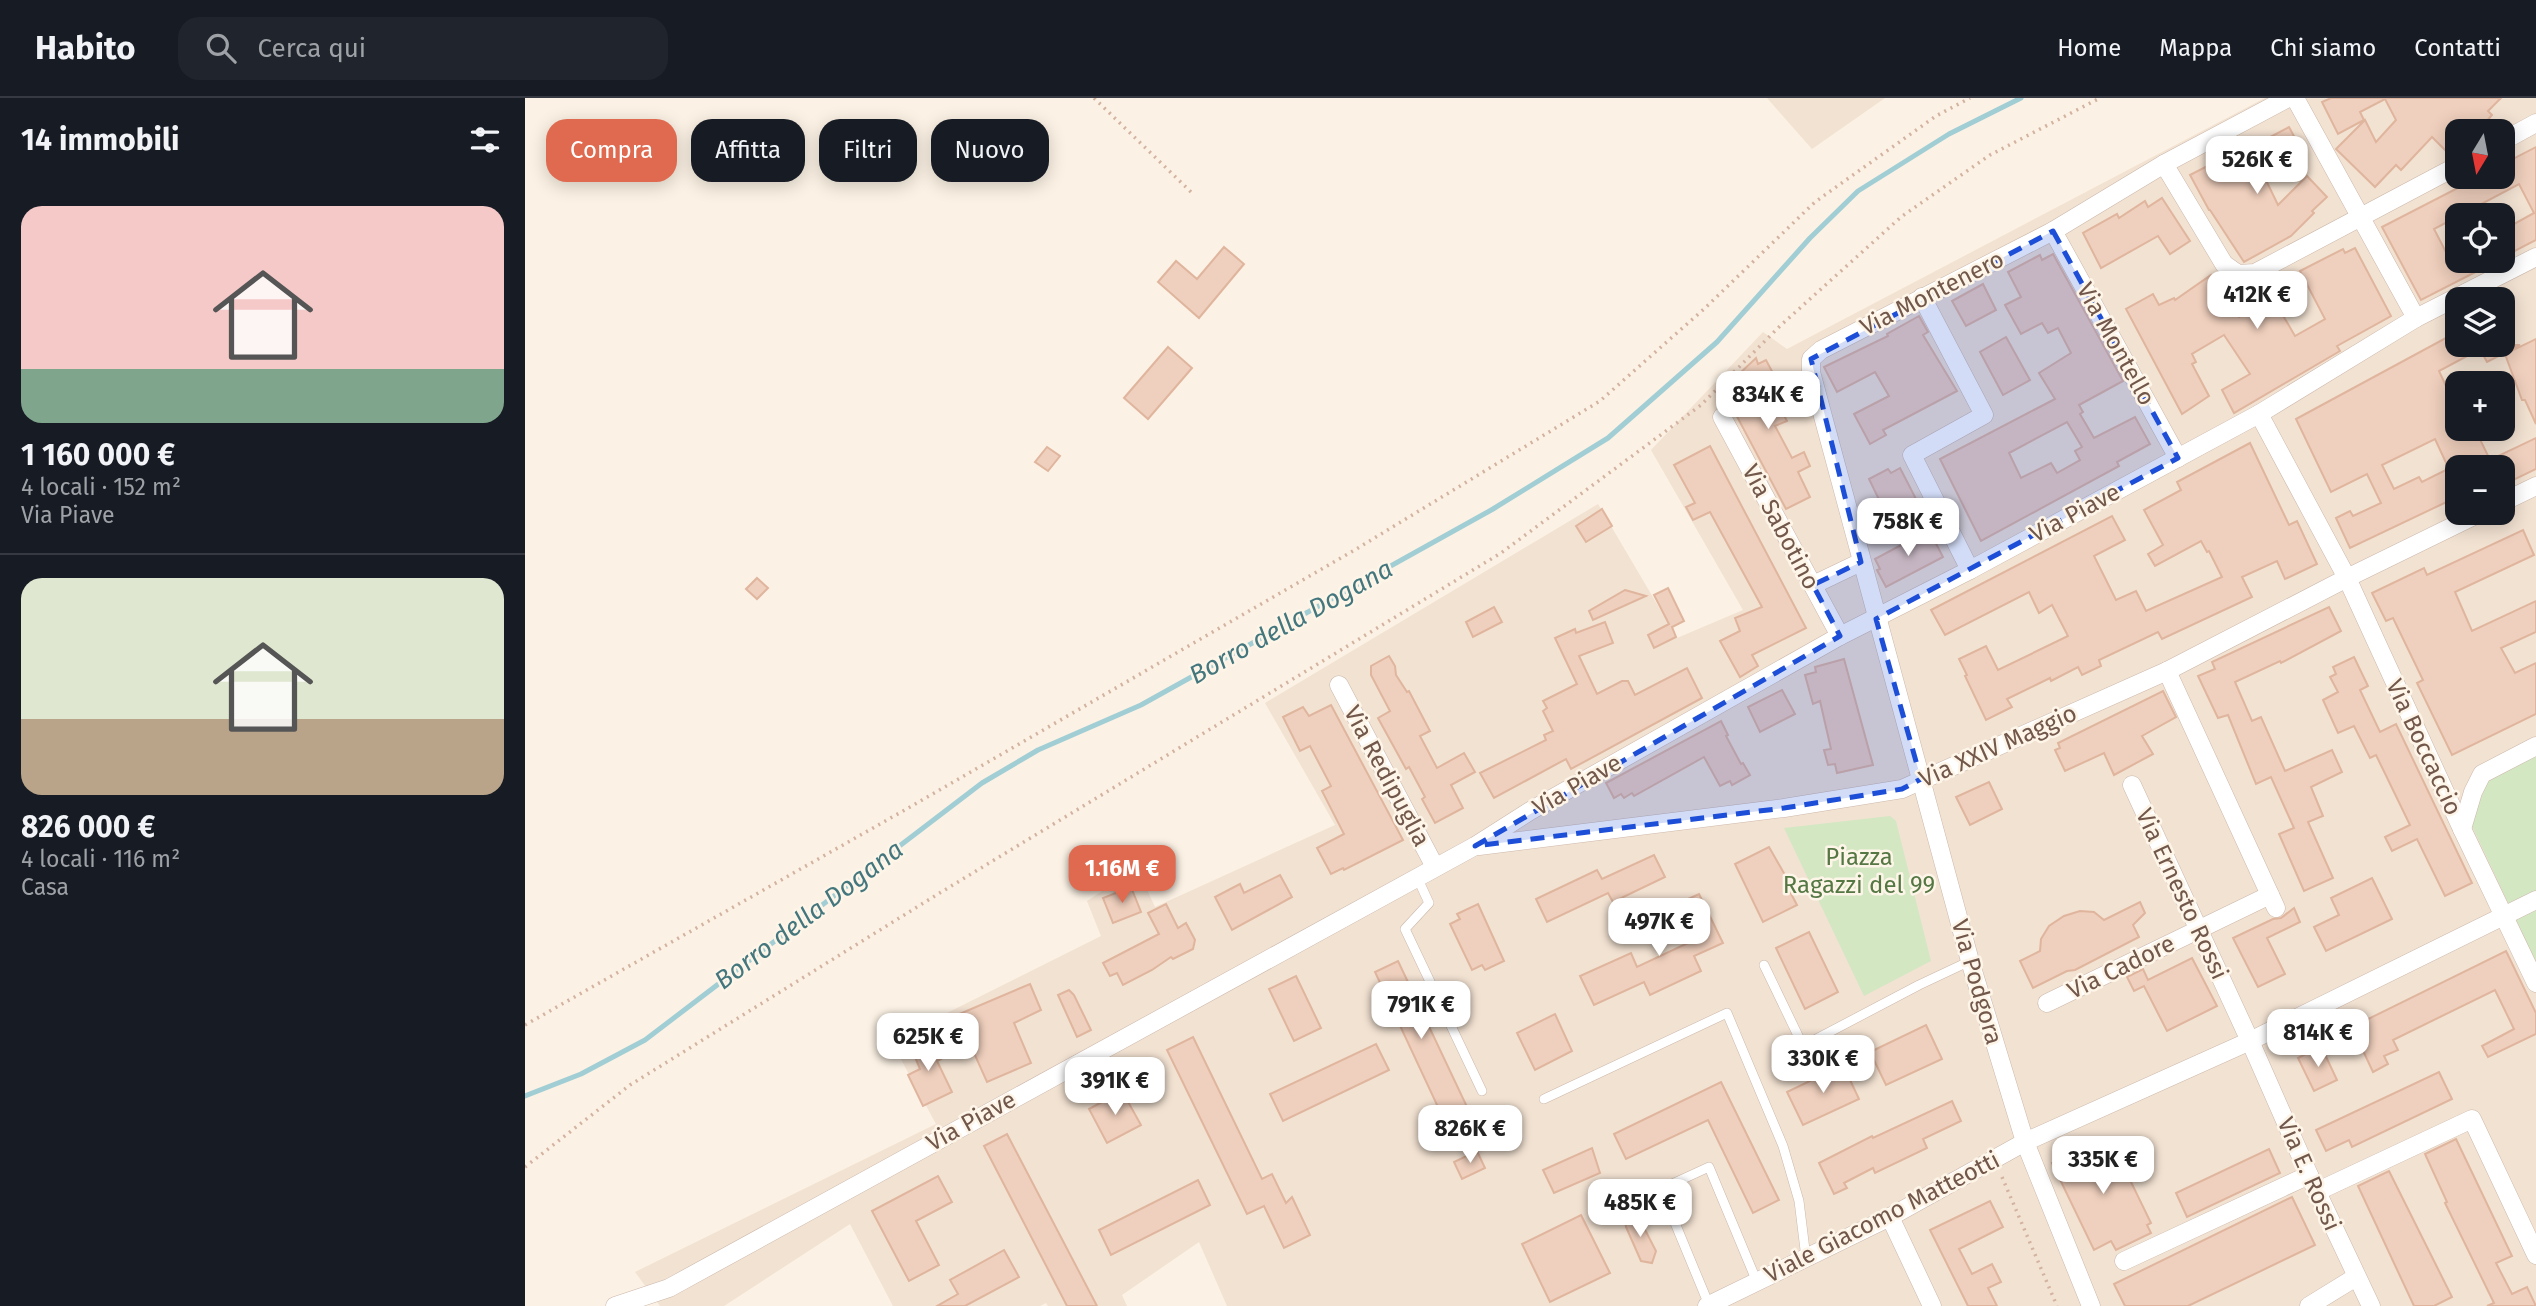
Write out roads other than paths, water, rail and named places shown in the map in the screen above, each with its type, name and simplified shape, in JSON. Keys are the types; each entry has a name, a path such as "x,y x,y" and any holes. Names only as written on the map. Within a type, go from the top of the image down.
{"street":[{"name":"Via Montenero","path":"1876,619 1811,372 1811,359 1821,350 2053,231 2164,164 2288,98"},
{"path":"2295,98 2416,318"},
{"path":"2515,134 2536,123"},
{"path":"2164,164 2224,264 2238,274 2255,274 2445,172"},
{"name":"Via Montello","path":"2053,231 2178,458"},
{"name":"Via Piave","path":"615,1306 669,1288 1475,846 1530,811 1840,636 2259,414 2416,318 2536,257"},
{"path":"1922,297 1984,415 1912,455 1970,569"},
{"name":"Via Boccaccio","path":"2259,414 2347,578 2462,830 2507,915 2536,983"},
{"name":"Via Sabotino","path":"1723,418 1840,636"},
{"path":"2515,496 2536,486"},
{"name":"Via XXIV Maggio","path":"1475,846 1784,808 1902,789 2167,671 2455,525"},
{"path":"1813,585 1861,562"},
{"name":"Via Podgora","path":"1876,619 1970,961 2025,1142 2091,1306"},
{"name":"Via Cadore","path":"2047,1003 2197,930 2273,901 2167,671"},
{"name":"Via Redipuglia","path":"1339,685 1435,867"},
{"path":"2462,830 2481,774 2536,746"},
{"name":"Via Ernesto Rossi","path":"2132,785 2250,1041"},
{"name":"Viale Giacomo Matteotti","path":"1708,1306 1890,1217 2025,1142 2250,1041 2536,900"},
{"name":"Via E. Rossi","path":"2250,1041 2371,1306"},
{"path":"2124,1261 2472,1119 2536,1255"},
{"path":"1890,1217 1932,1306"},
{"path":"2309,1306 2356,1277"}],"lane":[{"path":"1417,876 1429,903 1405,929 1482,1091"},
{"path":"1764,965 1803,1046 1970,961"},
{"path":"1544,1099 1727,1013 1783,1146 1800,1201 1806,1258"},
{"path":"1708,1306 1661,1189 1709,1167 1757,1282"}],"waterway":[{"name":"Borro della Dogana","path":"525,1096 581,1074 645,1040 982,783 1038,750 1141,705 1493,509 1608,438 1717,342 1810,238 1858,191 1949,134 2021,98"}],"park label":[{"name":"Piazza Ragazzi del 99","path":"1859,871"}]}
